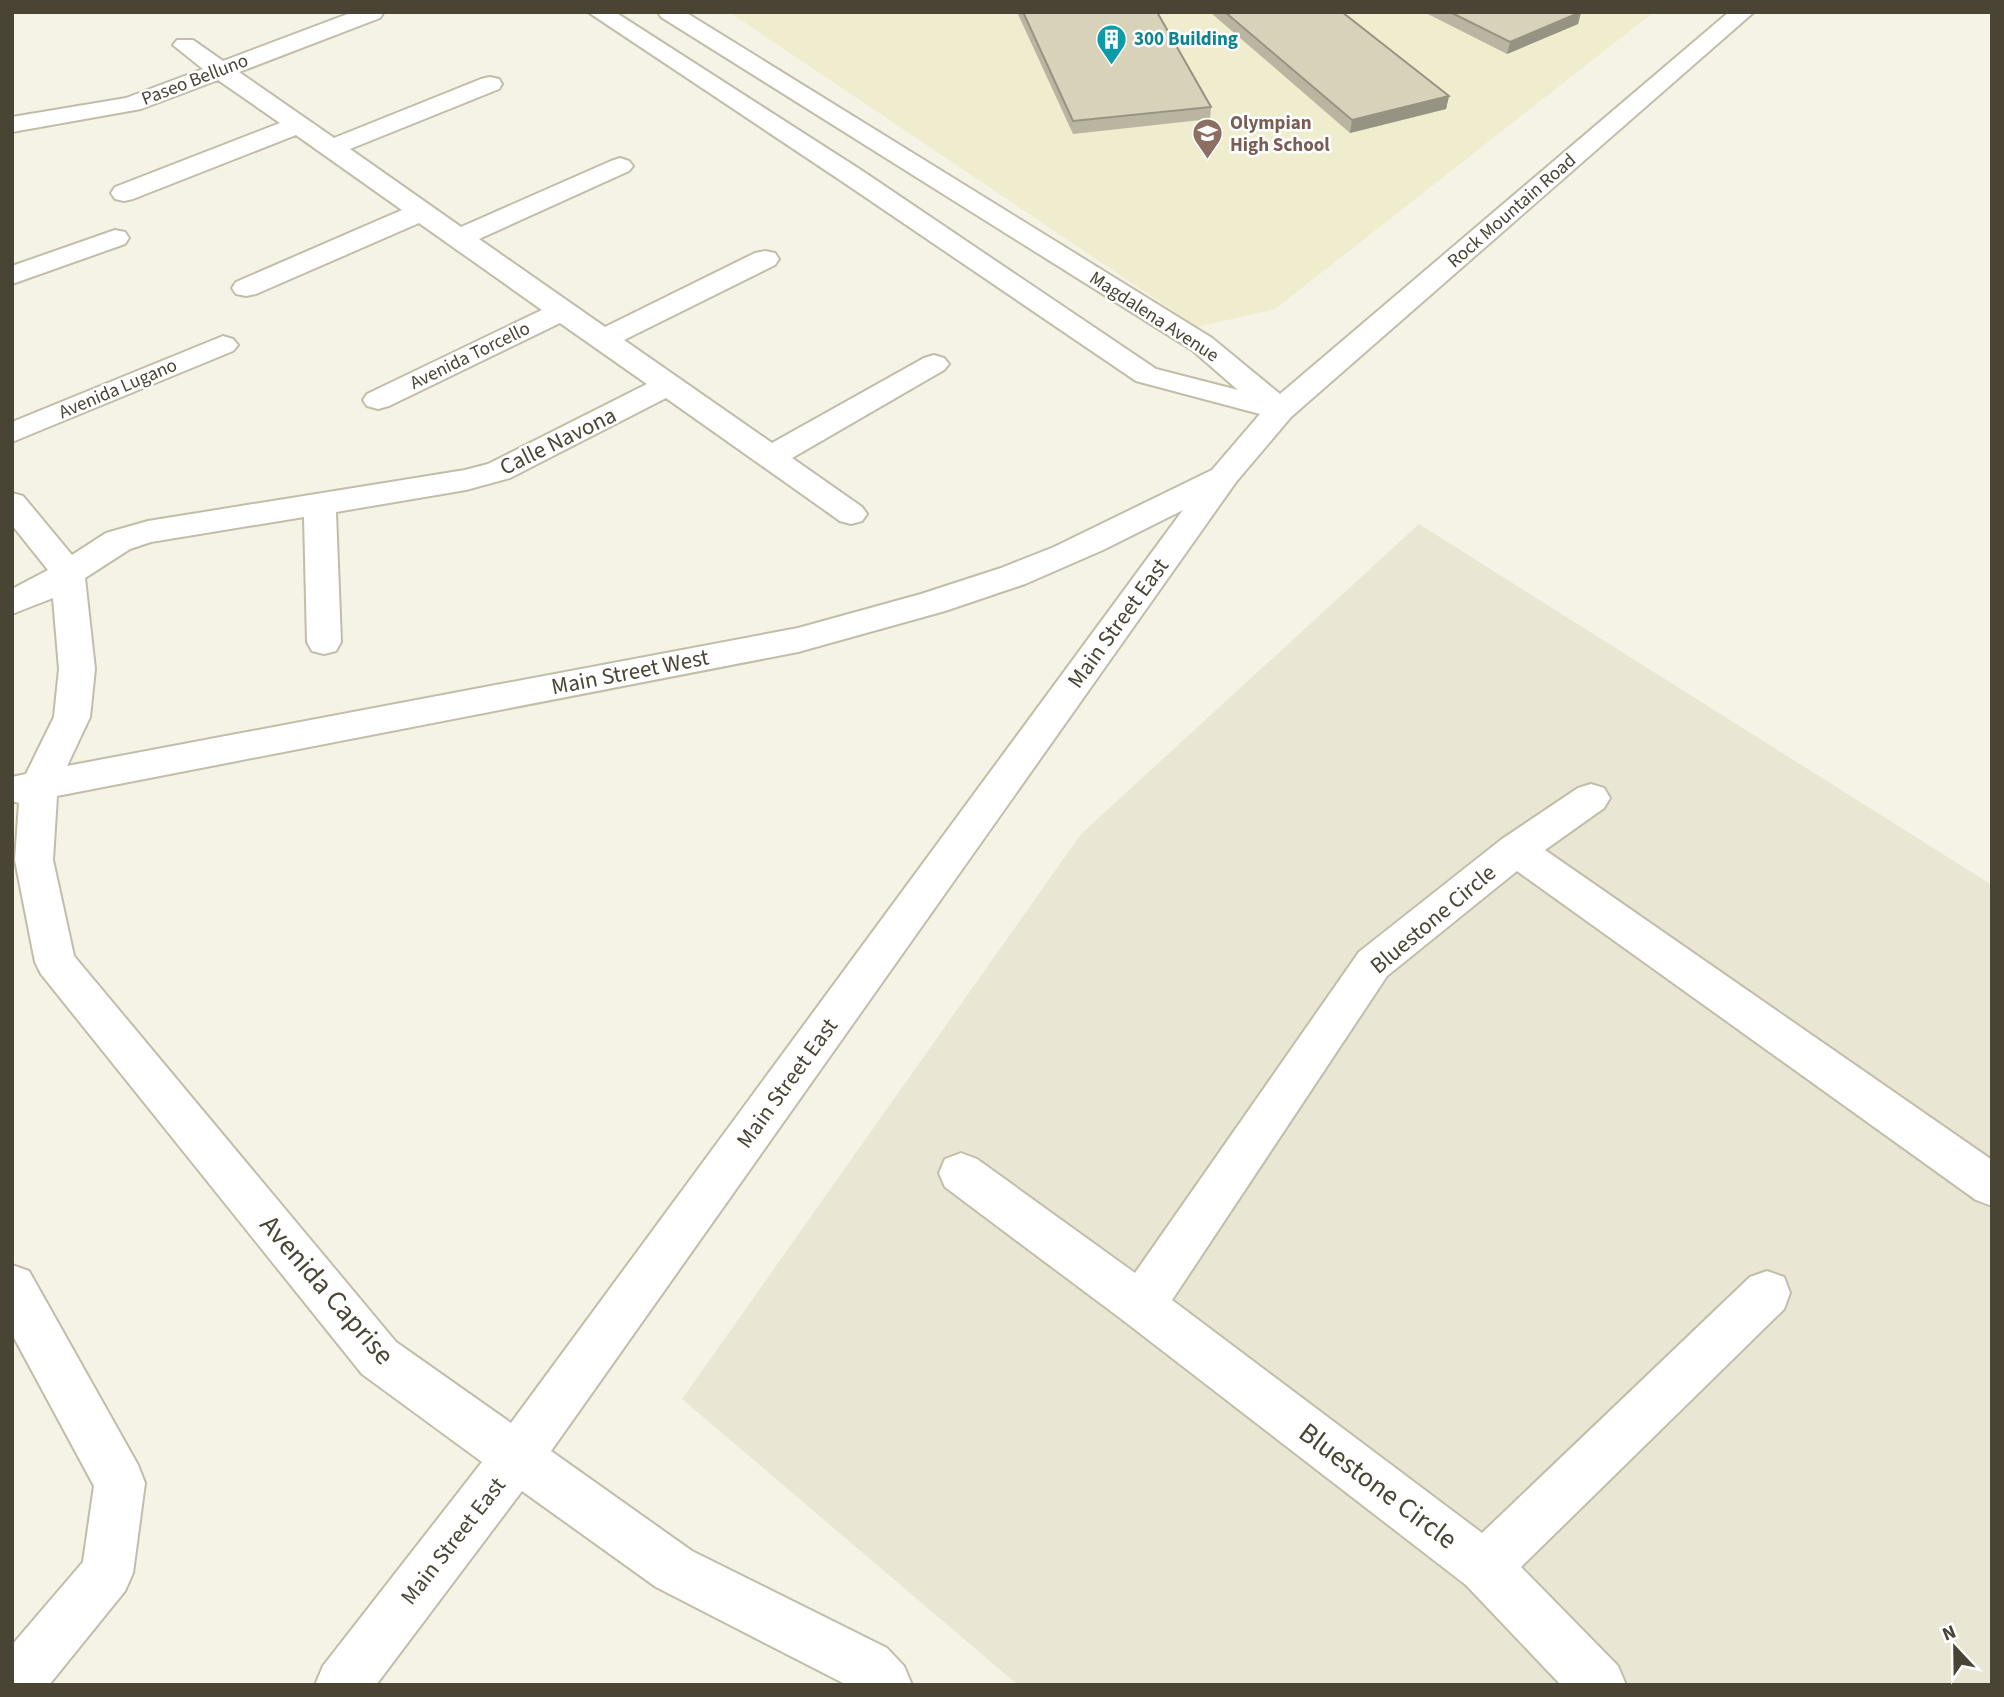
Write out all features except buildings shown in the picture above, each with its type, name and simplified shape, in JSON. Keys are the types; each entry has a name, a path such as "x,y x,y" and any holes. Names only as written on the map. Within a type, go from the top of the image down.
{"street":[{"name":"Magdalena Avenue","path":"599,12 852,176 1146,374 1280,410"},
{"name":"Magdalena Avenue","path":"669,12 1202,344 1280,410"},
{"name":"Rock Mountain Road","path":"1225,475 1280,410 1743,12"},
{"name":"Paseo Belluno","path":"12,125 132,104 372,13"},
{"name":"Avenida Torcello","path":"185,45 851,514"},
{"path":"331,148 490,84"},
{"path":"124,193 298,125"},
{"path":"459,238 620,166"},
{"path":"246,288 421,212"},
{"path":"12,276 115,238"},
{"path":"602,340 765,259"},
{"name":"Avenida Torcello","path":"378,400 562,311"},
{"name":"Avenida Lugano","path":"12,433 223,345"},
{"path":"769,457 934,364"},
{"name":"Calle Navona","path":"12,602 37,593 118,541 148,532 466,480 499,471 667,386"},
{"name":"Main Street West","path":"25,788 811,636 916,609 1015,575 1125,526 1225,475"},
{"name":"Main Street East","path":"342,1685 517,1457 1225,475"},
{"path":"12,503 68,573 77,669 72,718 25,788"},
{"path":"320,503 324,642"},
{"name":"Avenida Caprise","path":"25,788 34,860 55,962 379,1357 674,1569 868,1667 885,1685"},
{"name":"Bluestone Circle","path":"1141,1305 1373,964 1516,850 1591,798"},
{"name":"Bluestone Circle","path":"1516,850 1992,1186"},
{"name":"Bluestone Circle","path":"961,1173 1141,1305 1484,1567 1600,1685"},
{"path":"12,1287 120,1483 107,1573 14,1685"},
{"path":"1484,1567 1767,1293"}],"shaded area":[{"name":"Olympian High School","path":"729,12 1654,12 1275,309 1197,327"},
{"path":"1419,524 1992,885 1992,1685 1018,1685 682,1399 1081,834"}],"place":[{"name":"300 Building","path":"1111,66"},
{"name":"Olympian High School","path":"1207,161"}]}
